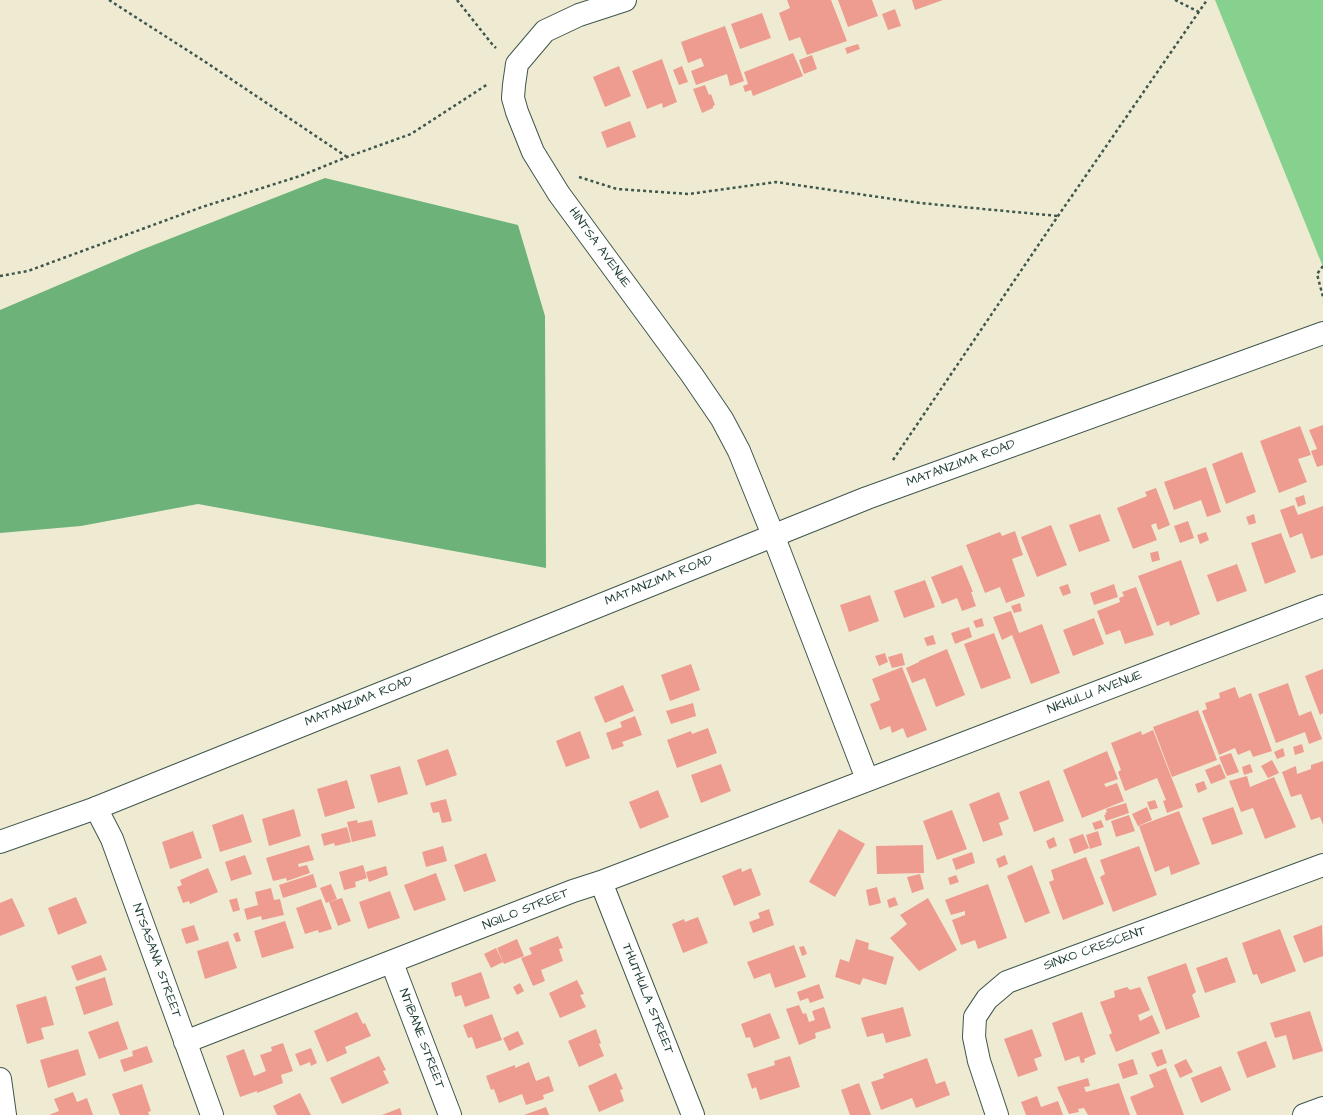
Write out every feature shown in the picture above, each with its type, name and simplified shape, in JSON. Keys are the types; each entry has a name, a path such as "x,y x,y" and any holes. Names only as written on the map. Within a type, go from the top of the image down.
{"street":[{"path":"517,64 545,31 576,8 625,0"},
{"name":"HINTSA AVENUE","path":"517,64 513,98 522,128 533,152 559,194 692,375 722,419 739,451 868,779"},
{"name":"MATANZIMA ROAD","path":"0,842 96,808 867,498 1323,333"},
{"name":"NKHULU AVENUE","path":"868,779 1323,606"},
{"name":"NQILO STREET","path":"185,1042 392,963 573,891 601,882 868,779"},
{"name":"NTSASANA STREET","path":"96,808 112,839 212,1115"},
{"name":"SINXO CRESCENT","path":"997,1115 979,1061 974,1037 975,1017 987,999 1007,982 1323,865"},
{"name":"THUTHULA STREET","path":"601,882 693,1115"},
{"name":"NTIBANE STREET","path":"392,963 415,1027 450,1115"},
{"path":"0,1079 5,1115"},
{"path":"1304,1115 1323,1108"}],"path":[{"path":"109,0 207,63 347,157"},
{"path":"0,276 28,271 202,207 300,176 411,134 517,64 492,44 458,0"},
{"path":"1175,0 1199,12"},
{"path":"890,465 1058,216 1207,0"},
{"path":"540,164 617,189 689,194 776,182 920,203 1058,216"},
{"path":"1323,266 1317,274 1323,297"}],"green space":[{"path":"1215,0 1323,0 1323,267"},
{"path":"325,178 518,225 545,316 546,568 198,504 81,526 0,533 0,310 141,250"}],"building":[{"path":"787,0 831,0 847,41 807,55 800,37 789,41 779,13 790,8"},
{"path":"838,0 872,0 878,16 848,27"},
{"path":"912,0 943,0 915,10"},
{"path":"895,9 901,26 888,30 882,14"},
{"path":"762,13 771,38 740,49 731,24"},
{"path":"725,26 744,81 730,86 727,74 696,85 691,71 704,66 701,58 688,63 681,42"},
{"path":"858,44 860,49 847,54 845,48"},
{"path":"793,53 803,76 753,96 751,90 745,92 743,86 748,84 744,72"},
{"path":"812,55 817,69 804,74 799,60"},
{"path":"662,59 677,102 663,108 662,103 647,109 632,71"},
{"path":"619,66 631,96 605,107 593,77"},
{"path":"682,66 688,82 679,85 673,70"},
{"path":"705,85 709,95 711,94 715,105 713,108 702,113 693,89"},
{"path":"630,121 636,137 607,148 601,132"},
{"path":"1323,425 1323,465 1317,467 1311,451 1317,449 1309,430"},
{"path":"1300,426 1311,455 1298,459 1307,482 1279,493 1260,441"},
{"path":"1242,452 1256,492 1226,504 1212,464"},
{"path":"1206,467 1221,512 1207,517 1201,500 1174,510 1164,482"},
{"path":"1156,488 1170,525 1158,530 1156,523 1151,525 1157,540 1133,549 1117,508 1147,496 1145,492"},
{"path":"1304,495 1306,504 1298,507 1295,498"},
{"path":"1294,505 1298,515 1323,506 1323,555 1311,559 1302,533 1290,538 1280,510"},
{"path":"1100,514 1110,541 1079,552 1069,525"},
{"path":"1254,514 1256,523 1249,525 1246,517"},
{"path":"1188,521 1194,538 1180,543 1174,526"},
{"path":"1051,525 1067,565 1037,577 1021,537"},
{"path":"1015,531 1023,555 1012,559 1025,596 1006,603 1000,587 985,593 966,545 1000,532 1002,536"},
{"path":"1206,532 1209,540 1200,544 1197,535"},
{"path":"1281,533 1296,572 1265,584 1251,543"},
{"path":"1158,551 1160,560 1152,562 1150,553"},
{"path":"1181,560 1200,614 1170,626 1169,621 1157,626 1138,576"},
{"path":"1237,564 1247,591 1217,602 1207,575"},
{"path":"962,565 973,592 971,592 976,606 962,611 957,598 942,604 931,577"},
{"path":"925,580 935,607 904,618 894,591"},
{"path":"1068,584 1071,593 1063,596 1059,587"},
{"path":"1114,584 1118,597 1094,605 1090,593"},
{"path":"1136,587 1154,635 1125,644 1120,630 1106,635 1097,611 1120,602 1119,598 1124,596 1122,592"},
{"path":"870,595 879,621 849,632 840,605"},
{"path":"1020,603 1022,611 1014,613 1011,606"},
{"path":"1011,611 1019,633 1042,624 1060,673 1031,684 1012,635 1002,640 993,617"},
{"path":"982,618 984,626 976,628 973,621"},
{"path":"1094,618 1104,644 1073,656 1063,630"},
{"path":"969,627 972,637 955,644 951,633"},
{"path":"994,633 1011,678 981,689 964,644"},
{"path":"933,635 936,644 927,646 924,638"},
{"path":"947,649 965,695 936,707 925,678 912,683 906,668"},
{"path":"885,653 888,662 879,666 875,656"},
{"path":"902,653 905,665 892,668 888,657"},
{"path":"691,664 700,690 670,701 661,675"},
{"path":"902,667 927,730 907,738 903,728 892,733 890,726 880,730 870,704 880,700 872,679"},
{"path":"1323,669 1323,713 1320,715 1305,676"},
{"path":"1288,683 1299,716 1311,711 1322,739 1309,744 1305,732 1276,743 1258,694"},
{"path":"623,685 634,711 605,723 594,697"},
{"path":"1235,687 1239,698 1251,693 1272,751 1253,757 1250,750 1238,755 1235,748 1219,755 1202,711 1207,709 1205,703 1220,698 1219,693"},
{"path":"693,703 696,716 671,724 666,711"},
{"path":"1198,710 1217,760 1172,777 1153,727"},
{"path":"635,716 642,735 622,742 624,746 612,750 606,733 622,727 620,722"},
{"path":"708,728 717,753 677,768 667,740 691,731 692,734"},
{"path":"1153,730 1183,807 1167,813 1163,801 1166,800 1157,778 1125,791 1118,772 1121,770 1111,743 1141,731 1142,735"},
{"path":"580,731 590,758 566,767 556,741"},
{"path":"1302,744 1304,752 1295,755 1293,747"},
{"path":"1283,748 1285,756 1277,759 1274,752"},
{"path":"448,749 457,775 426,786 417,760"},
{"path":"1107,751 1118,779 1104,784 1106,787 1117,783 1124,801 1082,818 1063,770"},
{"path":"1231,753 1239,772 1227,776 1219,757"},
{"path":"1272,760 1279,773 1268,778 1261,766"},
{"path":"1323,761 1323,825 1320,817 1311,820 1301,794 1291,797 1282,772 1296,766 1297,774 1311,769 1311,765"},
{"path":"721,764 731,791 701,803 691,775"},
{"path":"1220,764 1226,778 1211,784 1205,770"},
{"path":"1250,764 1253,772 1244,775 1242,767"},
{"path":"400,766 408,794 378,803 370,775"},
{"path":"1247,776 1250,787 1274,777 1296,827 1265,839 1253,808 1241,812 1229,781"},
{"path":"347,780 355,808 325,817 317,789"},
{"path":"1049,780 1064,821 1034,832 1019,792"},
{"path":"1204,781 1207,789 1198,793 1195,784"},
{"path":"658,790 669,817 640,829 629,802"},
{"path":"999,792 1009,819 999,823 1003,835 983,842 969,804"},
{"path":"446,799 452,821 442,823 439,812 433,813 430,803"},
{"path":"1155,800 1158,808 1150,810 1147,802"},
{"path":"1126,803 1129,813 1106,821 1104,815 1106,815 1105,813 1107,812 1106,809"},
{"path":"1147,807 1152,820 1138,826 1132,814"},
{"path":"1233,807 1243,834 1212,845 1202,818"},
{"path":"294,809 301,836 269,846 262,819"},
{"path":"952,810 967,849 937,860 923,821"},
{"path":"1179,811 1200,864 1171,875 1169,866 1155,872 1139,826"},
{"path":"243,814 252,842 220,852 212,825"},
{"path":"1129,815 1135,831 1116,837 1111,821"},
{"path":"357,820 358,823 372,820 376,836 352,842 347,822"},
{"path":"1101,820 1104,827 1095,830 1092,823"},
{"path":"347,827 351,842 335,846 334,843 324,846 321,834"},
{"path":"839,829 865,844 835,897 809,882"},
{"path":"193,831 202,858 170,869 162,842"},
{"path":"1098,831 1102,845 1090,849 1086,835"},
{"path":"1083,834 1089,848 1074,854 1069,839"},
{"path":"1054,837 1057,846 1049,849 1046,841"},
{"path":"309,845 314,860 298,864 299,867 307,865 310,873 287,881 286,878 273,881 266,858"},
{"path":"923,845 924,873 877,874 876,846"},
{"path":"443,846 447,861 426,867 422,852"},
{"path":"1139,846 1157,895 1113,912 1100,877 1105,874 1100,860"},
{"path":"972,852 975,863 956,870 952,859"},
{"path":"486,853 496,881 464,892 454,865"},
{"path":"245,855 252,874 231,881 225,862"},
{"path":"1005,855 1008,864 999,868 996,859"},
{"path":"1086,857 1104,904 1063,920 1049,882 1054,880 1051,870"},
{"path":"363,865 367,878 355,882 356,887 344,890 339,872"},
{"path":"1032,865 1050,913 1025,923 1007,876"},
{"path":"386,866 388,875 369,882 366,872"},
{"path":"208,868 218,892 190,904 189,901 183,903 177,887 182,885 180,880"},
{"path":"741,868 742,872 751,868 761,895 734,906 722,876"},
{"path":"436,873 446,900 414,911 404,885"},
{"path":"313,874 317,887 283,898 279,885"},
{"path":"920,874 924,889 912,893 907,877"},
{"path":"956,875 959,882 950,885 948,878"},
{"path":"331,884 337,899 326,903 320,888"},
{"path":"988,884 1007,938 978,949 975,940 961,945 952,920 965,915 965,911 951,915 945,900"},
{"path":"877,887 881,903 869,906 866,890"},
{"path":"271,888 274,900 280,899 284,915 262,920 261,916 247,920 244,909 258,905 255,892"},
{"path":"390,891 400,918 368,929 359,902"},
{"path":"76,897 87,923 58,935 48,908"},
{"path":"895,897 898,905 889,908 887,900"},
{"path":"12,898 25,926 0,936 0,903"},
{"path":"237,898 240,910 233,912 229,900"},
{"path":"342,898 351,921 338,926 329,902"},
{"path":"928,898 957,950 919,971 890,938 907,924 900,915"},
{"path":"321,899 332,929 319,933 318,930 305,934 296,908"},
{"path":"769,909 774,925 753,933 749,922 760,918 758,913"},
{"path":"698,917 708,943 683,953 672,924 684,919 685,922"},
{"path":"285,921 294,948 262,958 254,931"},
{"path":"194,925 199,940 186,944 181,929"},
{"path":"1322,925 1323,956 1304,963 1293,936"},
{"path":"1280,929 1296,971 1261,984 1257,974 1253,975 1242,943"},
{"path":"238,932 241,941 236,942 233,934"},
{"path":"558,936 563,948 559,949 563,961 541,970 545,981 533,986 521,958 532,954 529,948"},
{"path":"517,939 524,956 504,964 497,948"},
{"path":"856,939 869,943 868,949 894,957 886,985 863,978 860,985 835,977 840,959 849,962"},
{"path":"228,941 237,968 205,979 197,951"},
{"path":"794,945 806,977 775,988 770,973 754,979 747,962"},
{"path":"804,946 807,954 802,956 799,947"},
{"path":"496,948 503,962 491,968 484,954"},
{"path":"101,955 107,970 77,981 71,966"},
{"path":"1227,957 1236,982 1205,993 1196,968"},
{"path":"1186,963 1196,992 1192,995 1200,1017 1166,1030 1147,977"},
{"path":"481,972 490,998 465,1007 461,995 455,997 451,983"},
{"path":"105,977 113,1005 84,1015 75,987"},
{"path":"577,980 584,994 580,995 586,1007 560,1018 549,993"},
{"path":"520,983 524,991 517,995 513,987"},
{"path":"819,984 824,998 810,1003 808,998 800,1001 797,992"},
{"path":"1127,987 1130,990 1140,987 1150,1010 1138,1015 1140,1021 1152,1015 1160,1033 1116,1052 1109,1035 1112,1033 1100,1002 1115,997 1114,991"},
{"path":"46,996 54,1025 41,1028 44,1039 27,1044 16,1005"},
{"path":"799,1005 803,1014 806,1013 809,1022 815,1020 812,1011 824,1007 831,1028 815,1033 816,1038 799,1045 786,1009"},
{"path":"903,1007 911,1036 886,1043 883,1033 867,1037 861,1018"},
{"path":"1310,1011 1323,1051 1293,1060 1286,1035 1275,1038 1270,1023"},
{"path":"357,1012 363,1024 365,1023 371,1036 345,1047 347,1053 327,1062 314,1031"},
{"path":"1082,1012 1096,1054 1084,1059 1085,1062 1081,1063 1079,1056 1065,1061 1052,1023"},
{"path":"770,1013 780,1038 754,1048 750,1037 746,1038 741,1024"},
{"path":"492,1014 502,1040 476,1049 472,1037 468,1038 463,1025"},
{"path":"118,1021 128,1049 99,1059 88,1032"},
{"path":"596,1029 601,1043 599,1044 604,1056 579,1067 568,1041"},
{"path":"1032,1029 1042,1056 1034,1059 1038,1070 1018,1077 1004,1039"},
{"path":"518,1031 524,1044 509,1051 503,1038"},
{"path":"1266,1041 1276,1067 1247,1078 1237,1052"},
{"path":"283,1043 293,1071 281,1075 283,1083 257,1093 257,1091 240,1097 226,1056 244,1049 254,1076 266,1071 260,1055 272,1051 271,1047"},
{"path":"147,1046 153,1062 124,1072 120,1060 133,1056 132,1051"},
{"path":"311,1048 317,1063 311,1066 310,1062 300,1066 295,1054"},
{"path":"78,1049 86,1075 48,1088 40,1060"},
{"path":"1162,1049 1167,1063 1157,1067 1151,1053"},
{"path":"379,1056 386,1070 383,1071 389,1083 342,1104 330,1078"},
{"path":"790,1056 800,1087 760,1100 756,1087 752,1089 747,1074 775,1065 774,1061"},
{"path":"927,1058 936,1084 945,1081 950,1095 916,1108 912,1098 881,1110 871,1082 884,1078 883,1074"},
{"path":"1133,1059 1138,1074 1123,1079 1118,1064"},
{"path":"1186,1059 1193,1072 1180,1078 1174,1065"},
{"path":"529,1062 536,1081 549,1076 554,1091 543,1095 544,1099 526,1105 522,1094 499,1103 494,1089 491,1090 486,1076 515,1065 515,1068"},
{"path":"1221,1066 1231,1090 1201,1103 1191,1078"},
{"path":"1166,1068 1184,1115 1137,1115 1130,1097 1154,1087 1149,1075"},
{"path":"616,1073 623,1089 620,1090 624,1101 599,1112 588,1086"},
{"path":"1088,1078 1090,1086 1084,1087 1086,1092 1119,1083 1130,1115 1088,1115 1084,1108 1078,1109 1079,1112 1069,1114 1057,1087"},
{"path":"859,1083 871,1115 850,1115 841,1090"},
{"path":"142,1084 151,1111 148,1112 149,1115 120,1115 112,1094"},
{"path":"73,1092 77,1102 87,1098 93,1115 49,1115 59,1111 54,1099"},
{"path":"300,1093 311,1115 277,1115 273,1106"},
{"path":"1037,1096 1041,1107 1058,1101 1063,1115 1026,1115 1021,1102"},
{"path":"546,1107 549,1115 524,1115"},
{"path":"400,1108 402,1115 382,1115"}]}
